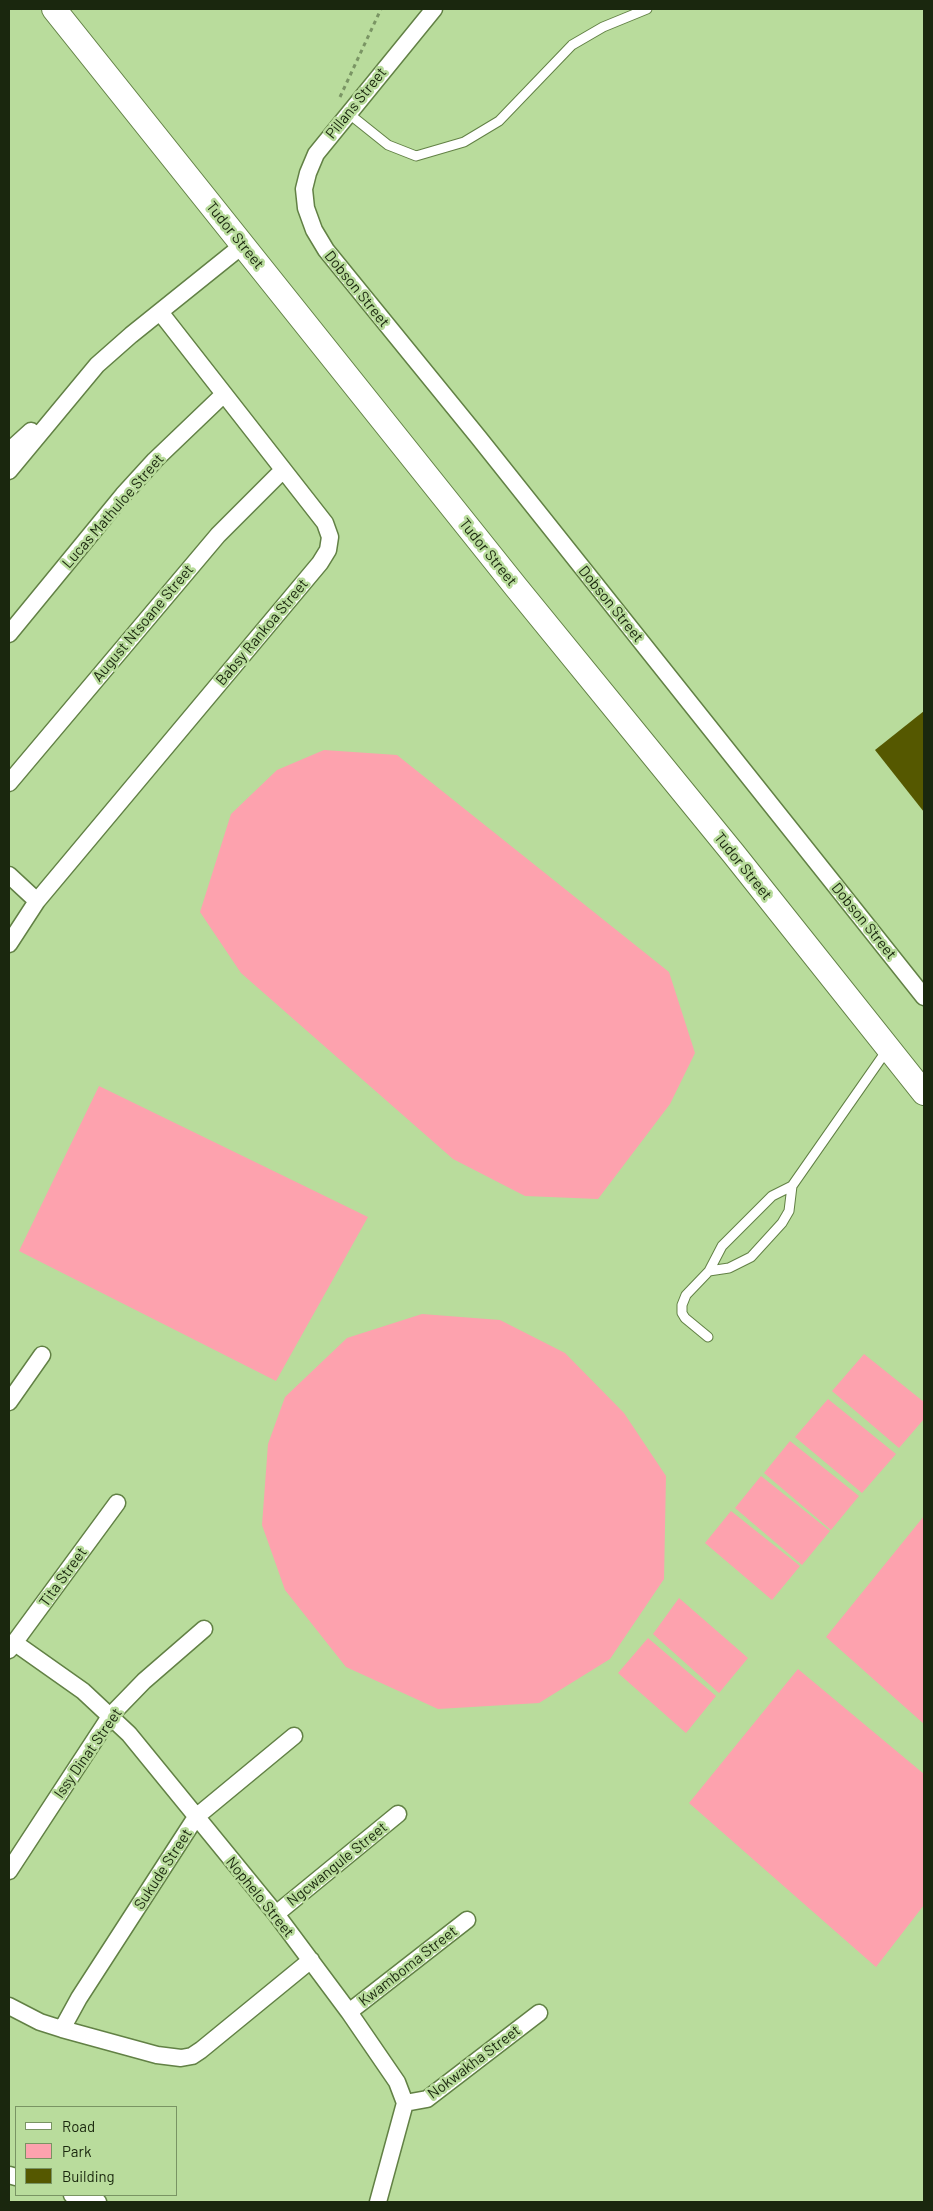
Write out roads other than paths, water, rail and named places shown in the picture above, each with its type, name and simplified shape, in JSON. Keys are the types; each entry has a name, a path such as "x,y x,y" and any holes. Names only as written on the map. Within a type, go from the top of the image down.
{"street":[{"name":"Tudor Street","path":"54,9 924,1093"},
{"name":"Pillans Street","path":"306,208 304,189 308,173 316,154 343,108 434,9"},
{"name":"Dobson Street","path":"306,208 314,230 326,250 486,446 924,997"},
{"path":"9,471 97,365 243,244"},
{"name":"Babsy Rankoa Street","path":"9,944 37,900 320,563 328,550 330,537 325,523 160,312"},
{"name":"Lucas Mathuloe Street","path":"9,634 123,495 155,460 224,394"},
{"path":"9,451 70,397"},
{"name":"August Ntsoane Street","path":"9,783 218,535 283,470"},
{"path":"9,875 37,900"},
{"path":"9,1402 42,1355"},
{"name":"Tita Street","path":"12,1647 117,1503"},
{"name":"Issy Dinat Street","path":"9,1871 111,1715 144,1681 204,1629"},
{"name":"Nophelo Street","path":"12,1647 84,1691 111,1715 141,1748 311,1960 396,2082 405,2103"},
{"name":"Sukude Street","path":"62,2029 79,1998 196,1817 294,1736"},
{"name":"Ngcwangule Street","path":"276,1914 398,1814"},
{"name":"Kwamboma Street","path":"349,2012 467,1920"},
{"path":"9,2006 40,2022 62,2029 157,2055 181,2058 192,2056 311,1960"},
{"name":"Nokwakha Street","path":"405,2103 427,2099 539,2013"},
{"path":"378,2202 405,2103"},
{"path":"76,2196 98,2202"}],"lane":[{"path":"343,108 388,145 416,156 464,142 499,121 572,45 603,27 647,9"},
{"path":"709,1271 729,1268 751,1256 782,1223 789,1211 792,1186 889,1048"},
{"path":"708,1337 685,1318 682,1313 682,1305 686,1295 709,1271 722,1246 772,1196 792,1186"}]}
